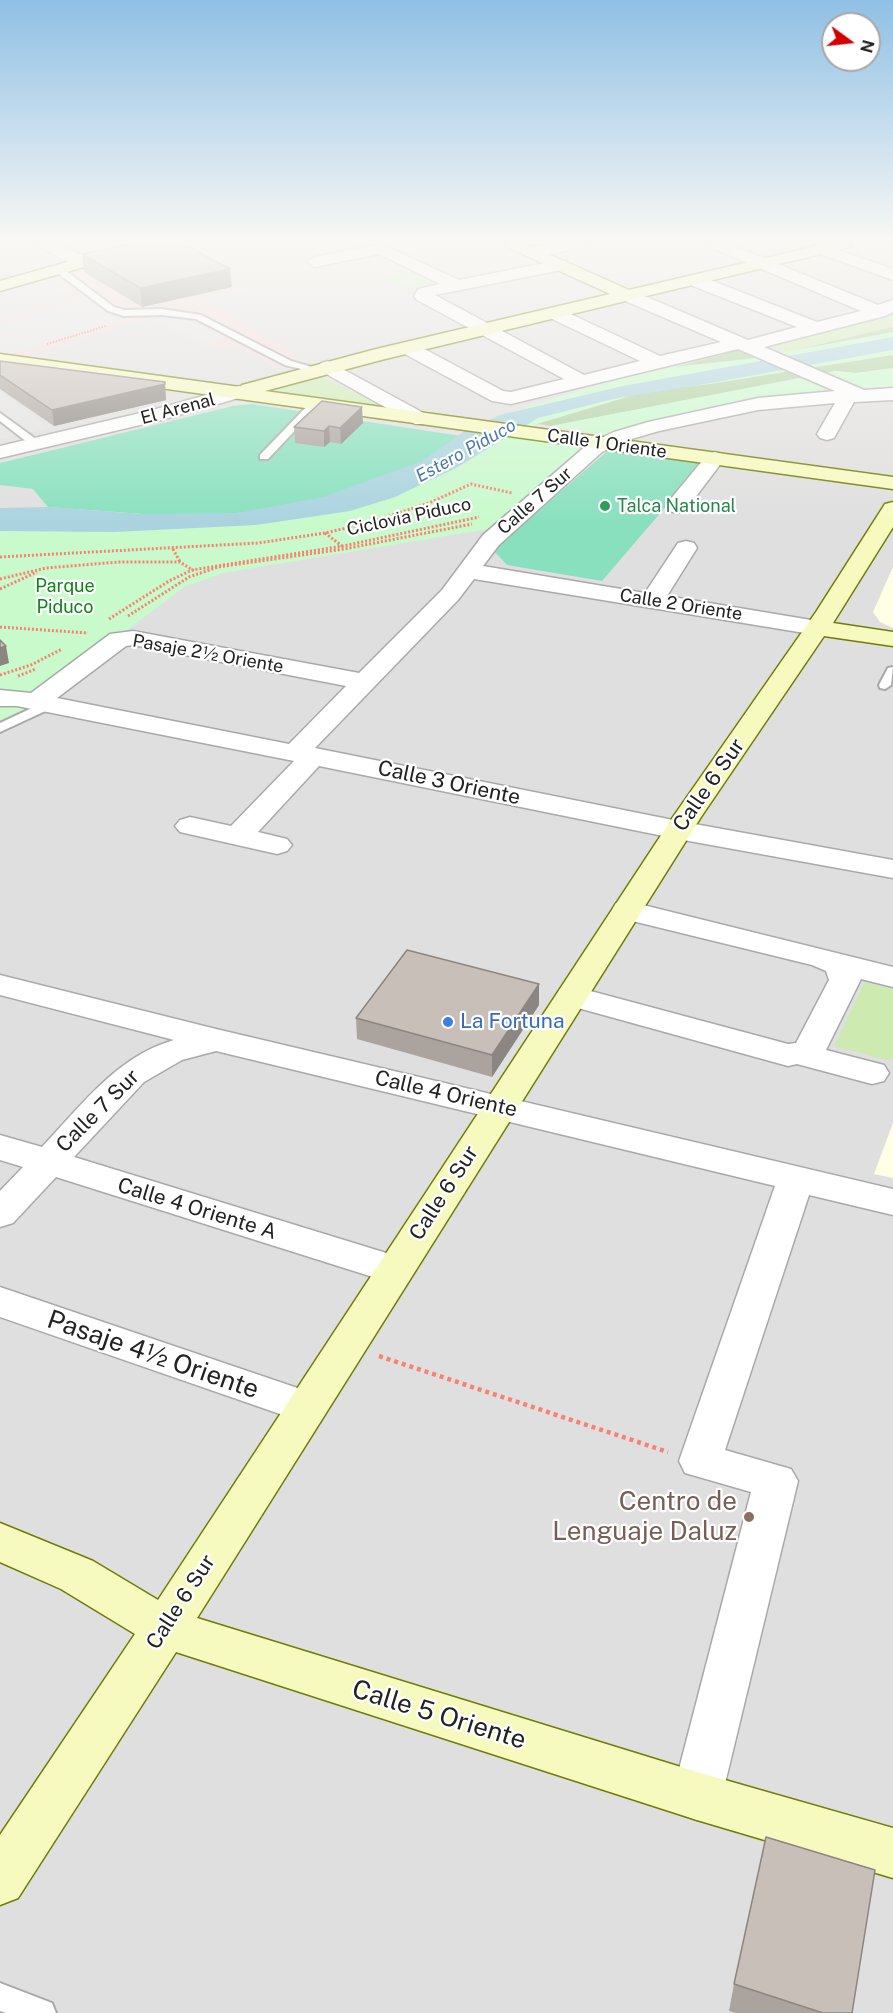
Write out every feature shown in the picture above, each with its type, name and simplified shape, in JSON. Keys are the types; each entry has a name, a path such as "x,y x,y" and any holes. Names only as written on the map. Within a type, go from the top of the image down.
{"street":[{"name":"El Arenal","path":"0,452 153,416 239,392 293,369 322,368 450,338"},
{"path":"499,338 581,381"},
{"path":"605,338 657,362"},
{"path":"728,338 846,392 845,404 826,434"},
{"path":"408,348 504,398 657,362 747,346 777,338"},
{"name":"Calle 1 Oriente","path":"3,361 893,483"},
{"path":"322,368 422,420"},
{"name":"Calle 7 Sur","path":"238,836 363,682 450,595 469,571 478,554 491,540 603,444 655,426 758,405 846,392 893,394"},
{"path":"677,506 715,458"},
{"name":"Calle 6 Sur","path":"7,1856 165,1628 678,830 817,628 893,509"},
{"path":"652,600 686,548"},
{"name":"Calle 2 Oriente","path":"469,571 893,639"},
{"name":"Pasaje 2½ Oriente","path":"42,703 119,639 363,682"},
{"name":"Calle 3 Oriente","path":"4,687 42,703 678,830 893,869"},
{"path":"190,826 277,845"},
{"path":"627,910 893,977"},
{"path":"803,1055 808,1052 845,980 840,965"},
{"name":"Calle 4 Oriente","path":"0,984 216,1040 893,1202"},
{"path":"572,996 788,1054 803,1055 872,1073"},
{"name":"Calle 7 Sur","path":"0,1214 114,1090 150,1061 180,1047 216,1040"},
{"name":"Calle 4 Oriente A","path":"0,1147 395,1270"},
{"path":"697,1796 776,1481 700,1461 795,1179"},
{"name":"Pasaje 4½ Oriente","path":"0,1302 306,1407"},
{"name":"Calle 5 Oriente","path":"0,1542 77,1575 165,1628 697,1796 893,1853"}],"lane":[{"path":"236,338 293,369"},
{"path":"264,457 315,404"},
{"path":"0,416 36,444"},
{"path":"885,685 893,671"},
{"path":"0,728 42,703"},
{"path":"0,1997 42,2013"}],"path":[{"path":"3,361 12,355 67,338"},
{"path":"0,557 258,543 325,533 368,523 419,507 471,484 518,495 511,500"},
{"path":"503,499 519,486"},
{"name":"Ciclovia Piduco","path":"107,620 169,581 192,570 343,547 469,520 487,513"},
{"path":"125,618 172,586 197,573 218,567 343,547 480,521"},
{"path":"325,533 343,547"},
{"path":"173,549 180,562 197,573"},
{"path":"0,579 46,568 109,562 180,562"},
{"path":"0,589 46,568"},
{"path":"0,627 87,633 97,636"},
{"path":"77,639 87,633"},
{"path":"4,687 68,645"},
{"path":"4,687 40,668"},
{"path":"346,1345 618,1437 700,1461"}],"shaded area":[{"path":"0,338 893,338 893,2013 0,2013"},
{"path":"0,338 85,338 19,358 0,355"},
{"path":"0,338 67,338 12,355 0,354"},
{"path":"191,338 267,338 306,362 276,367 231,343 213,349"},
{"path":"192,338 226,339 208,346"},
{"path":"0,391 49,428 0,440"},
{"path":"893,567 893,628 880,622 873,612"},
{"path":"893,1123 893,1178 874,1174"}],"green space":[{"path":"788,338 847,338 787,352 766,343"},
{"path":"847,338 893,338 893,368 856,373 836,371 551,426 502,418 543,403 749,347 766,357"},
{"name":"Parque Piduco","path":"861,338 893,338 893,355 710,384 647,391 537,424 518,433 590,445 494,528 223,573 184,587 34,701 28,711 0,728 0,515 343,499 506,414 645,370 747,359"},
{"path":"893,368 893,391 693,413 607,435 551,426 836,371 856,373"},
{"path":"320,377 385,405 377,407 277,392 276,388 308,378"},
{"path":"252,404 461,436 435,460 342,496 266,510 218,515 143,514 48,507 33,489 0,485 0,463 233,406"},
{"name":"Talca National","path":"611,448 704,462 602,581 507,565 493,550"},
{"path":"865,982 893,989 893,1056 891,1061 834,1046"}],"water":[{"name":"Estero Piduco","path":"893,338 893,350 613,399 538,418 456,468 395,497 350,511 256,525 115,532 0,531 0,508 48,507 143,514 238,513 323,497 422,461 465,431 500,415 623,386"}],"building":[{"path":"0,361 165,382 165,384 52,410 0,375"},
{"path":"322,401 362,407 340,428 329,426 324,431 294,427"},
{"path":"0,640 6,646 0,648"},
{"name":"La Fortuna","path":"407,950 539,984 492,1055 356,1018"},
{"path":"766,1837 875,1870 852,2013 823,2013 734,1984"}],"place":[{"name":"Talca National","path":"605,506"},
{"name":"La Fortuna","path":"448,1022"},
{"name":"Centro de Lenguaje Daluz","path":"749,1517"}]}
